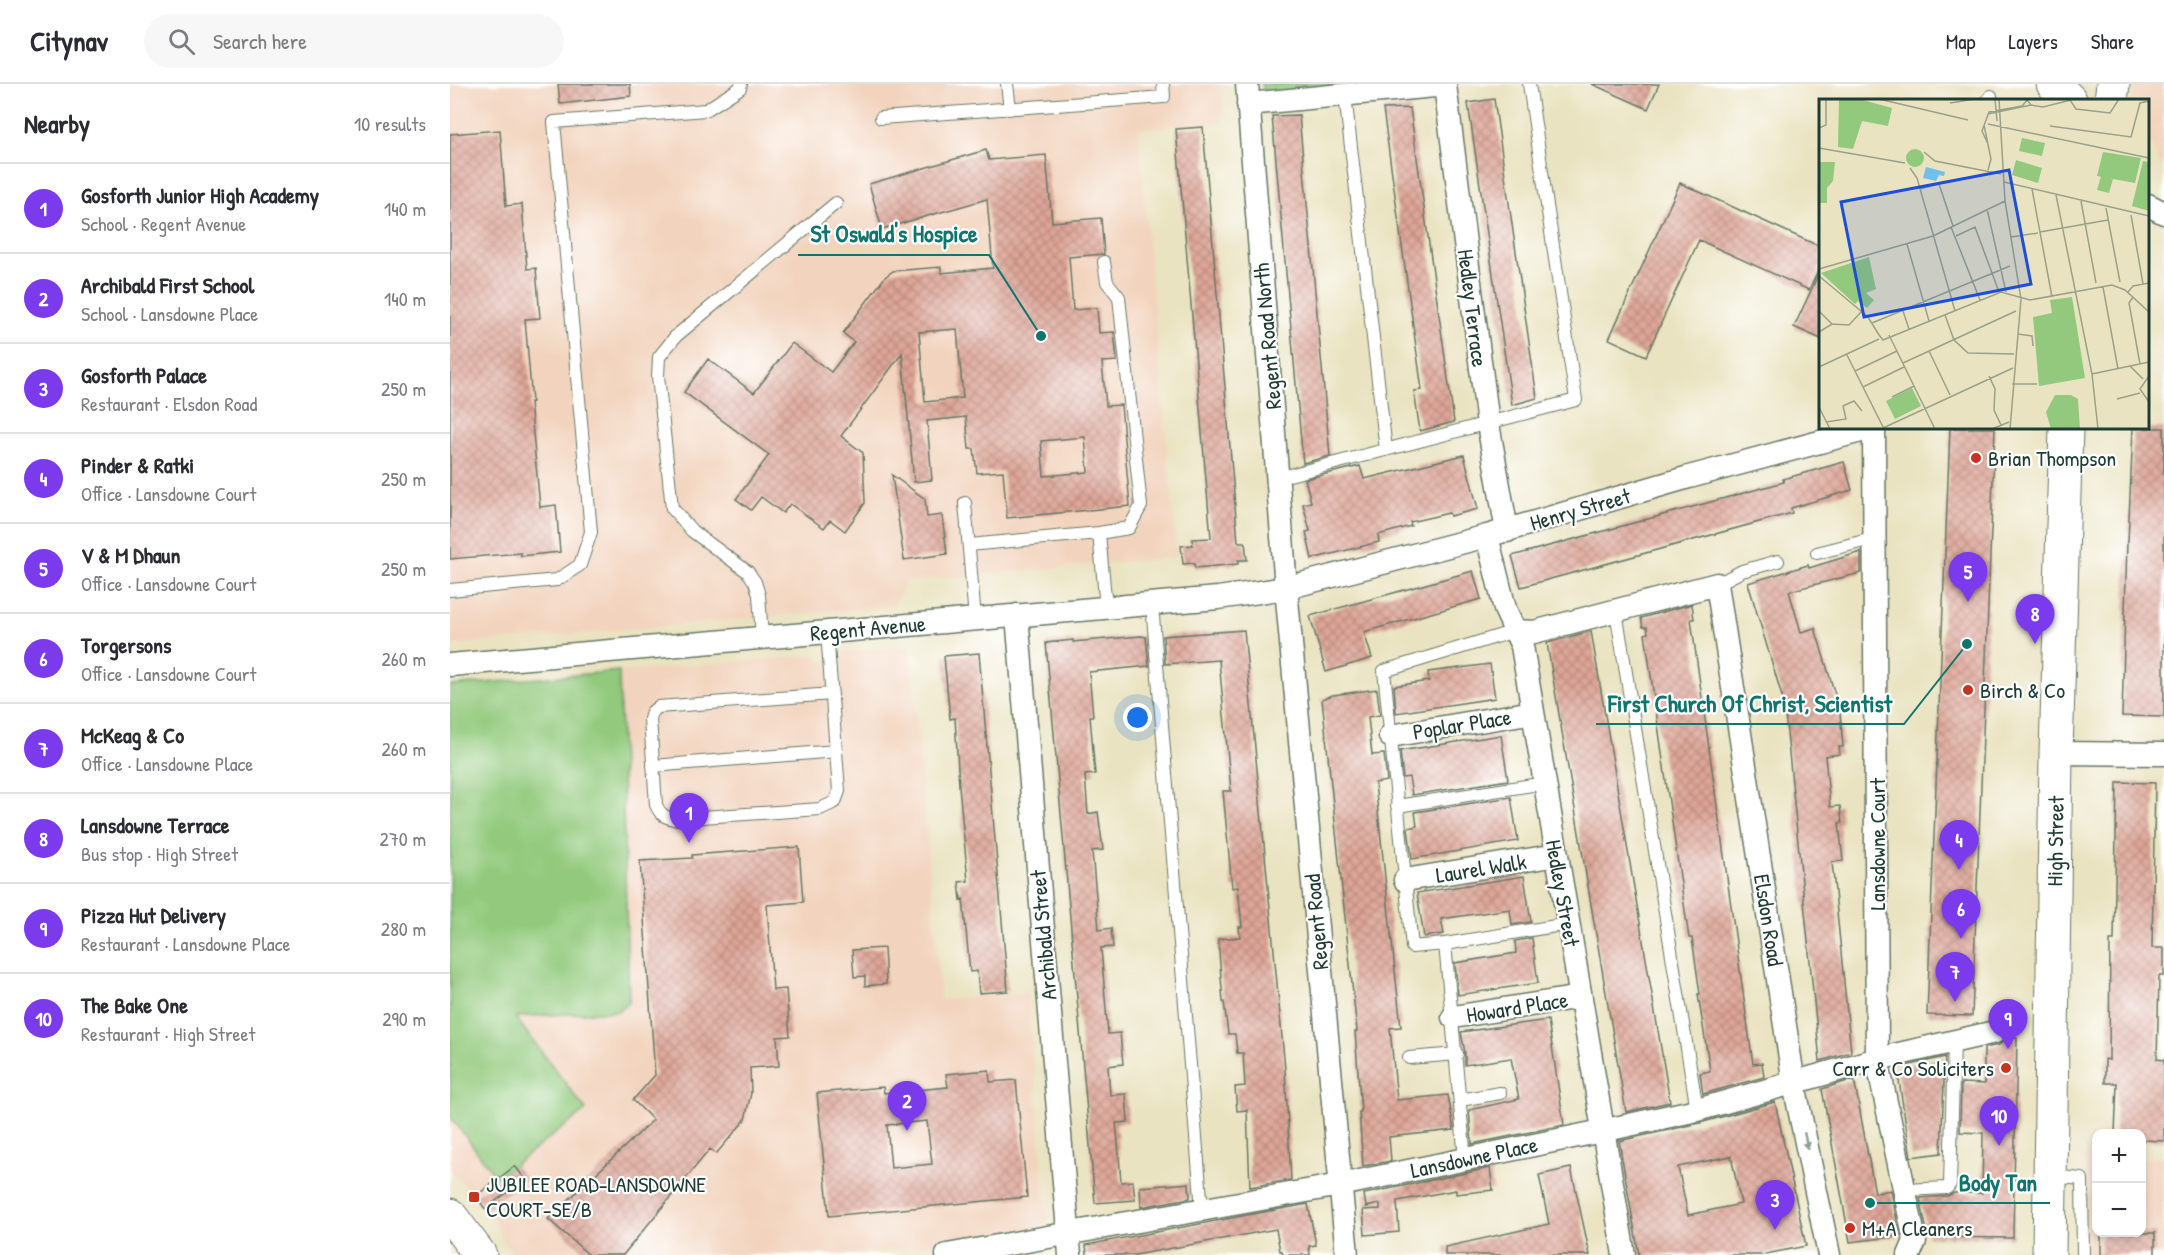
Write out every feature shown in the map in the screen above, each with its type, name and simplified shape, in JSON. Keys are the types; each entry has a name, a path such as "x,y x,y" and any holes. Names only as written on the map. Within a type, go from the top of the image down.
{"main road":[{"path":"2053,84 2069,99"},
{"path":"2081,99 2083,84"},
{"path":"2111,99 2113,84"},
{"name":"High Street","path":"2049,1255 2056,753 2066,429"},
{"path":"450,1215 480,1255"}],"street":[{"name":"Hedley Terrace","path":"1450,85 1488,424 1497,533"},
{"path":"1247,94 1345,95 1450,85"},
{"name":"Regent Road North","path":"1247,94 1286,588"},
{"path":"2149,206 2164,213"},
{"name":"Henry Street","path":"1286,588 1497,533 1689,477 1869,429"},
{"name":"Lansdowne Court","path":"1873,429 1877,1059 1915,1241 1909,1255"},
{"name":"Hedley Street","path":"1497,533 1505,609 1522,646 1624,1255"},
{"path":"1515,631 1534,632 1716,584"},
{"name":"Elsdon Road","path":"1716,584 1794,1084 1829,1255"},
{"name":"Regent Avenue","path":"450,665 1218,598 1286,588"},
{"name":"Regent Road","path":"1286,588 1347,1255"},
{"name":"Archibald Street","path":"1017,615 1069,1245"},
{"name":"Poplar Place","path":"1390,736 1533,712"},
{"path":"2056,753 2164,754"},
{"name":"Laurel Walk","path":"1405,880 1557,855"},
{"name":"Howard Place","path":"1453,1017 1581,997"},
{"name":"Lansdowne Place","path":"947,1255 1069,1245 1202,1210 1340,1185 1697,1110 1877,1059 1995,1032"}],"lane":[{"path":"450,590 557,579 580,565 591,532 554,122 706,110 740,88 741,84"},
{"path":"1008,84 1010,109"},
{"path":"881,118 1164,97 1163,84"},
{"path":"1278,478 1576,400 1529,84"},
{"path":"1345,95 1386,450"},
{"path":"762,638 759,595 755,582 748,572 692,531 672,508 658,376 659,357 675,336 836,203"},
{"path":"969,544 1099,533 1130,528 1141,506 1119,297 1107,282 1104,262"},
{"path":"965,503 975,619"},
{"path":"1099,533 1106,608"},
{"path":"1817,553 1875,537"},
{"path":"1716,584 1742,571 1778,561"},
{"path":"1152,604 1202,1210"},
{"path":"1616,611 1697,1110"},
{"path":"1515,631 1384,671 1412,947 1445,944 1568,924"},
{"path":"827,632 832,694 839,790 835,802 820,809 674,819 666,818 660,813 656,805 650,719 652,712 658,706 832,694"},
{"path":"653,766 836,751"},
{"path":"1397,806 1545,783"},
{"path":"1445,944 1465,1159"},
{"path":"1904,1190 1947,1188 1950,1184 1954,1041"},
{"path":"1409,1058 1456,1054"},
{"path":"1460,1100 1500,1093"},
{"path":"2049,1176 2082,1179 2083,1255"},
{"path":"2082,1229 2092,1228"}],"shaded area":[{"path":"450,84 1221,84 1223,122 1138,129 1177,557 907,581 893,606 450,645"},
{"path":"2134,84 2164,84 2164,166 2160,164 2149,140 2149,99 2132,99"},
{"path":"910,646 941,1000 1027,992 1048,1228 853,1255 511,1255 489,1212 450,1170 450,686 817,655 818,663 843,661 843,652"},
{"path":"2085,1155 2092,1155 2092,1237 2146,1237 2146,1157 2164,1158 2164,1255 2087,1255"}],"green space":[{"path":"1261,84 1353,84 1277,94 1264,90"},
{"path":"619,671 629,1003 617,1011 515,1017 586,1110 497,1178 450,1116 450,686"}],"building":[{"path":"558,84 630,84 631,96 560,104"},
{"path":"1592,84 1659,84 1648,109"},
{"path":"1494,99 1537,398 1512,405 1468,103"},
{"path":"1410,108 1454,422 1420,431 1414,391 1422,390 1383,109"},
{"path":"1299,115 1330,456 1303,463 1272,116"},
{"path":"1203,127 1238,542 1245,542 1247,560 1238,560 1238,564 1195,568 1194,563 1183,564 1181,546 1193,545 1192,539 1211,538 1176,129"},
{"path":"500,130 506,206 522,204 527,269 536,268 540,318 525,319 532,402 530,402 540,507 556,505 560,552 450,559 450,134"},
{"path":"986,150 989,160 1046,155 1052,222 1101,218 1104,254 1069,257 1073,310 1097,308 1099,333 1114,332 1117,361 1102,362 1106,406 1121,405 1130,506 1007,518 1003,471 977,473 974,449 969,449 966,417 927,421 932,480 914,482 902,353 841,436 863,453 865,503 845,531 830,520 824,528 790,504 783,513 761,497 751,510 736,499 769,455 684,392 708,359 754,393 792,343 831,372 854,342 843,333 885,277 893,271 941,267 941,273 993,268 987,199 882,229 869,184","holes":["957,329 963,398 925,402 919,332","1085,437 1088,472 1044,476 1041,441"]},
{"path":"1680,183 1819,246 1819,269 1809,290 1699,240 1646,356 1609,339"},
{"path":"1819,273 1819,338 1794,327"},
{"path":"2164,428 2164,717 2122,716 2133,429"},
{"path":"1950,429 1995,429 1972,1016 1927,1015"},
{"path":"1464,455 1478,509 1410,522 1411,526 1378,535 1379,542 1312,559 1306,532 1310,531 1303,504 1311,502 1305,479 1360,466 1364,479"},
{"path":"1844,462 1852,490 1791,508 1792,513 1521,587 1512,556 1784,482 1783,479"},
{"path":"892,475 925,499 927,517 942,515 947,554 904,560"},
{"path":"1861,552 1861,573 1789,591 1801,632 1815,628 1837,701 1839,701 1843,747 1839,747 1840,754 1825,756 1830,807 1840,806 1842,823 1839,823 1843,861 1832,862 1851,1052 1820,1061 1784,703 1748,583"},
{"path":"1473,571 1481,599 1364,632 1372,658 1326,672 1310,616"},
{"path":"1692,604 1694,619 1691,619 1753,1064 1762,1063 1764,1077 1703,1094 1700,1073 1710,1071 1698,994 1700,994 1692,938 1689,938 1668,795 1645,634 1648,633 1647,627 1643,627 1641,618"},
{"path":"1244,630 1285,1069 1291,1180 1250,1187 1247,1110 1237,1111 1235,1087 1245,1086 1243,1053 1237,1053 1235,1034 1228,1034 1218,939 1240,937 1239,927 1242,927 1238,887 1232,888 1223,791 1231,791 1219,660 1165,664 1163,636"},
{"path":"1591,631 1670,1102 1626,1112 1547,643"},
{"path":"1146,637 1149,666 1089,672 1095,774 1085,775 1088,814 1098,812 1103,850 1092,851 1099,930 1111,928 1113,947 1101,948 1108,1034 1120,1033 1123,1064 1108,1066 1110,1095 1126,1094 1128,1122 1116,1123 1121,1182 1133,1181 1135,1200 1095,1203 1046,643"},
{"path":"979,653 1008,991 979,993 977,971 970,972 963,899 961,900 959,882 968,881 955,718 950,719 944,656"},
{"path":"1490,664 1495,698 1396,713 1394,686 1429,681 1428,672"},
{"path":"1377,689 1380,715 1368,717 1372,755 1384,754 1387,781 1375,783 1401,1027 1390,1028 1397,1100 1448,1095 1454,1130 1389,1137 1391,1161 1363,1166 1355,1032 1357,1031 1322,699 1333,695"},
{"path":"1501,735 1508,780 1412,795 1409,777 1403,778 1400,751"},
{"path":"2117,782 2155,783 2152,948 2164,948 2164,976 2159,976 2157,1059 2164,1060 2164,1141 2146,1140 2146,1129 2115,1129 2117,1083 2105,1083 2105,1059 2109,1060 2110,940 2114,940"},
{"path":"1511,797 1518,841 1412,859 1408,828 1417,826 1415,812"},
{"path":"799,847 803,902 767,905 773,990 786,989 790,1036 777,1037 779,1066 750,1068 751,1093 745,1120 716,1154 710,1149 623,1255 589,1255 548,1219 653,1120 633,1100 655,1075 640,861"},
{"path":"1524,876 1531,922 1512,925 1510,909 1441,919 1444,934 1424,937 1417,893"},
{"path":"1532,938 1538,983 1458,995 1455,963 1516,953 1515,941"},
{"path":"884,948 886,984 865,986 865,976 854,977 852,950"},
{"path":"1548,1020 1564,1125 1472,1144 1469,1110 1519,1099 1511,1058 1465,1065 1461,1032"},
{"path":"2007,1038 2017,1038 2013,1238 1928,1237 1920,1198 1947,1196 1954,1193 1982,1193 1983,1133 1960,1132 1961,1083 1984,1084 1984,1048 1999,1045"},
{"path":"1945,1057 1941,1153 1911,1157 1897,1068"},
{"path":"989,1070 990,1082 1016,1080 1027,1197 829,1216 817,1093 883,1087 884,1093 948,1087 946,1074","holes":["927,1121 932,1164 891,1168 887,1125"]},
{"path":"1854,1079 1875,1193 1891,1190 1900,1236 1850,1242 1822,1089"},
{"path":"1775,1102 1806,1246 1761,1255 1639,1255 1619,1141 1700,1123","holes":["1731,1156 1741,1204 1688,1215 1678,1167"]},
{"path":"515,1166 525,1179 485,1209 476,1196"},
{"path":"1490,1168 1493,1190 1456,1194 1456,1190 1397,1201 1399,1232 1365,1235 1363,1210 1380,1209 1380,1204 1366,1207 1364,1194"},
{"path":"1571,1168 1590,1255 1445,1255 1445,1247 1549,1224 1539,1175"},
{"path":"1189,1183 1190,1198 1141,1207 1140,1187"},
{"path":"1308,1204 1316,1245 1309,1246 1310,1255 1283,1255 1280,1251 1276,1229 1135,1255 1087,1255 1086,1245"},
{"path":"2146,1233 2155,1233 2155,1255 2101,1255 2101,1237 2146,1237"}],"place":[{"name":"St Oswald's Hospice","path":"1041,336"},
{"name":"Brian Thompson","path":"1976,458"},
{"name":"V & M Dhaun","path":"1968,602"},
{"name":"First Church Of Christ, Scientist","path":"1967,644"},
{"name":"Lansdowne Terrace","path":"2035,644"},
{"name":"Birch & Co","path":"1968,690"},
{"name":"Gosforth Junior High Academy","path":"689,843"},
{"name":"Pinder & Ratki","path":"1959,870"},
{"name":"Torgersons","path":"1961,939"},
{"name":"McKeag & Co","path":"1955,1002"},
{"name":"Pizza Hut Delivery","path":"2008,1049"},
{"name":"Carr & Co Soliciters","path":"2006,1068"},
{"name":"Archibald First School","path":"907,1131"},
{"name":"The Bake One","path":"1999,1146"},
{"name":"JUBILEE ROAD-LANSDOWNE COURT-SE/B","path":"474,1197"},
{"name":"Body Tan","path":"1870,1203"},
{"name":"M+A Cleaners","path":"1850,1228"},
{"name":"Gosforth Palace","path":"1775,1230"}]}
